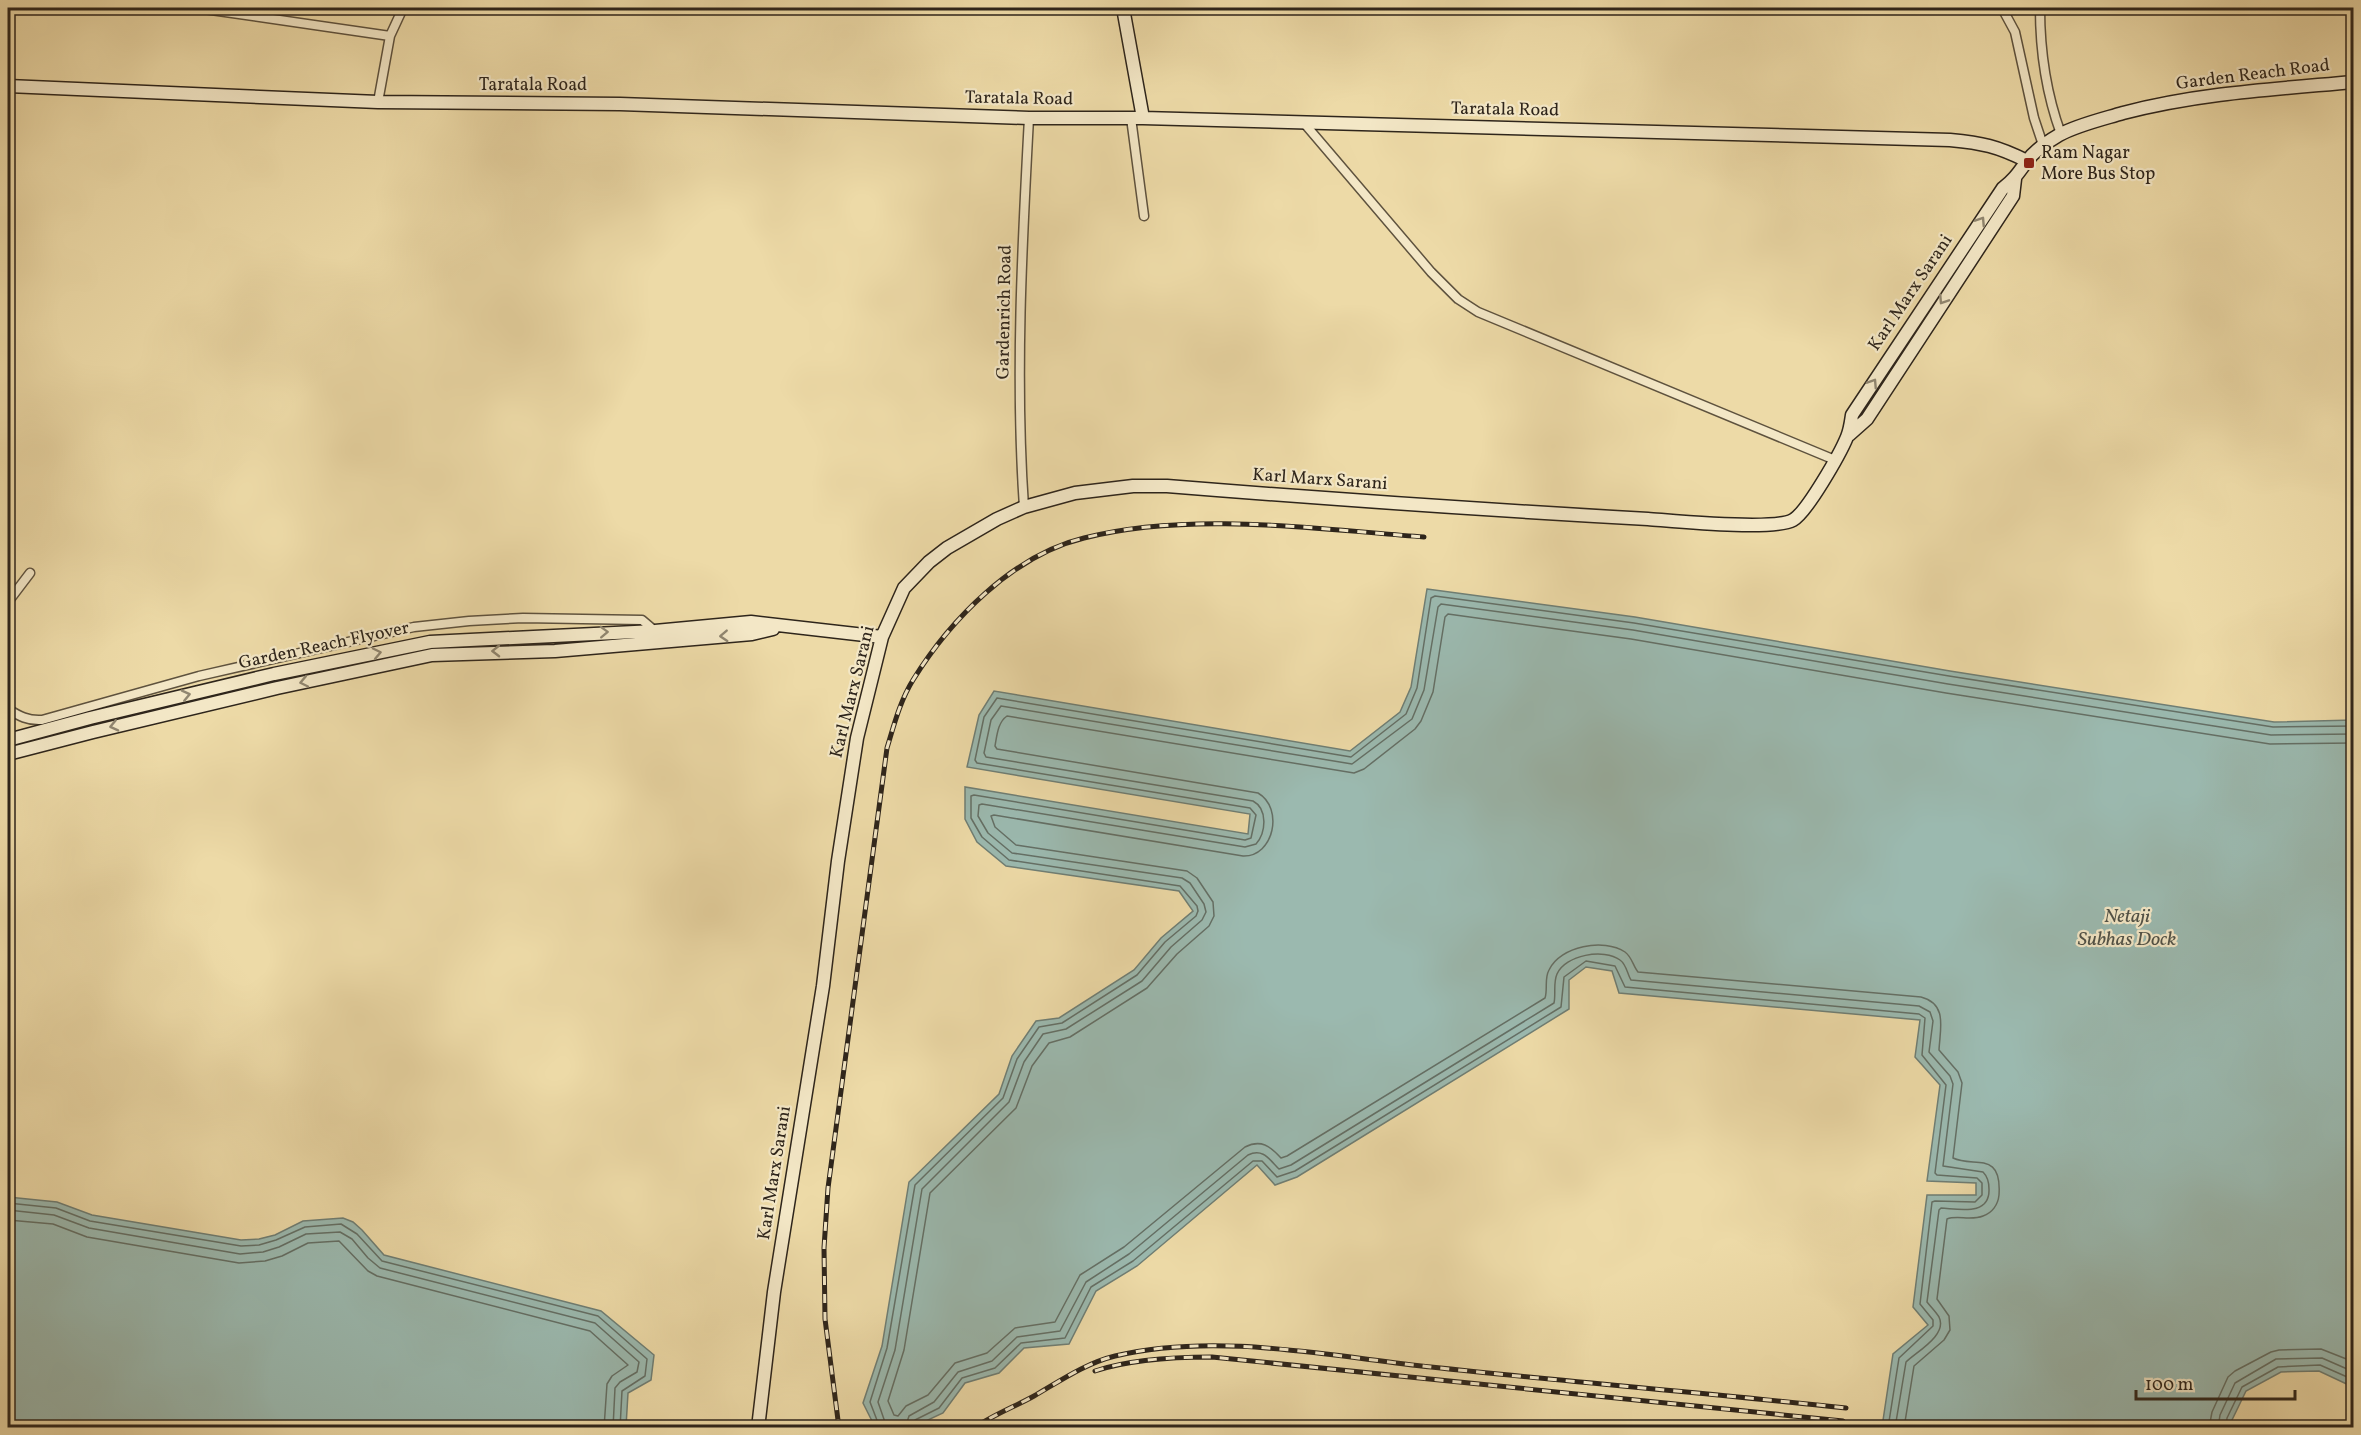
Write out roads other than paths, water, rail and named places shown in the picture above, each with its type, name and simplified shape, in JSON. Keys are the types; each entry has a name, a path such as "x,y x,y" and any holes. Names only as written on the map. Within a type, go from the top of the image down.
{"main road":[{"path":"1123,8 1137,118"},
{"name":"Garden Reach Road","path":"2027,161 2061,134 2137,110 2210,94 2354,81"},
{"name":"Taratala Road","path":"8,86 378,102 620,104 1029,118 1137,118 1950,140 1982,143 2001,148 2027,161"},
{"name":"Karl Marx Sarani","path":"758,1428 774,1292 823,986 838,861 857,738 882,636 904,588 929,562 947,548 997,519 1024,507 1083,492 1133,486 1167,486 1630,518 1754,525 1785,523 1795,519 1803,510 1849,435 1852,415 1864,396 2003,188 2015,179 2027,161"},
{"path":"654,637 752,634 782,627 882,636"},
{"name":"Garden Reach Flyover","path":"8,740 274,674 430,642 554,634 654,637"},
{"name":"Garden Reach Flyover","path":"8,754 277,688 432,655 555,651 654,637"}],"street":[{"path":"197,8 238,11 390,36"},
{"path":"378,102 390,36 403,8"},
{"path":"2002,8 2015,32 2034,118 2043,146"},
{"path":"2040,8 2040,39 2050,104 2061,134"},
{"name":"Gardenrich Road","path":"1024,507 1020,444 1020,372 1029,118"},
{"path":"1137,118 1144,216"},
{"path":"1304,123 1431,272 1458,299 1478,312 1835,460"},
{"path":"8,602 30,573"},
{"path":"8,709 32,721 42,720 210,673 414,627 523,618 642,620 654,637"}],"water":[{"name":"Netaji Subhas Dock","path":"1427,589 1635,617 1950,671 2274,722 2353,720 2353,1387 2319,1371 2281,1372 2246,1391 2231,1427 1882,1427 1893,1354 1928,1325 1913,1307 1927,1195 1976,1195 1976,1183 1927,1181 1940,1085 1915,1057 1920,1020 1619,993 1612,971 1586,967 1569,980 1569,1009 1297,1177 1275,1185 1257,1165 1137,1266 1096,1291 1069,1344 1024,1348 999,1373 965,1383 943,1413 913,1427 875,1427 863,1403 882,1346 909,1182 999,1094 1012,1056 1036,1021 1059,1018 1134,970 1161,938 1193,911 1179,891 1006,866 977,842 965,819 965,787 1248,834 1250,814 967,767 979,715 994,691 1350,751 1400,712 1411,687"},
{"path":"8,1197 57,1202 92,1215 241,1240 275,1235 303,1221 343,1218 353,1222 362,1230 384,1255 601,1311 654,1355 651,1380 628,1393 626,1427 8,1427"}],"railway":[{"path":"839,1428 825,1319 824,1248 828,1188 887,748 908,688 928,657 965,613 1008,575 1033,559 1084,538 1166,525 1210,524 1253,524 1424,537"},
{"path":"974,1428 1073,1373 1104,1359 1154,1349 1193,1346 1273,1348 1431,1367 1846,1408"},
{"path":"1095,1371 1153,1360 1212,1357 1843,1421"}],"place":[{"name":"Ram Nagar More Bus Stop","path":"2029,163"}]}
